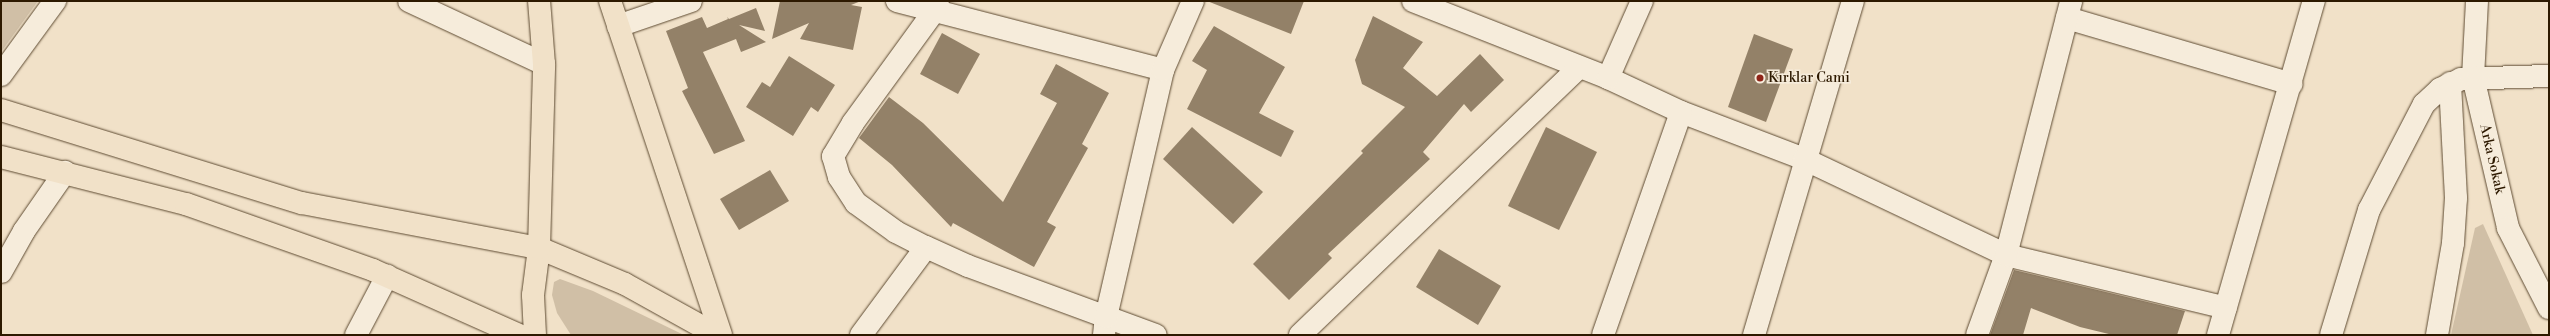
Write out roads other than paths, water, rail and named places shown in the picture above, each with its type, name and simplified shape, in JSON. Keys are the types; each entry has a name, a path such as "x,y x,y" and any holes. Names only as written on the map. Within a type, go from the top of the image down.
{"main road":[{"path":"535,335 532,295 539,248 544,64 539,1"},
{"path":"610,1 721,335"},
{"path":"1,110 302,203 539,248 625,284 717,335"},
{"path":"1,157 65,172 186,204 387,276 519,335"}],"street":[{"path":"1,75 55,1"},
{"path":"408,1 544,64"},
{"path":"618,26 691,1"},
{"path":"897,1 936,6 1163,70"},
{"path":"1105,326 1163,70 1193,1"},
{"path":"1413,1 1608,78 1681,112 1804,159 2006,255 2226,308"},
{"path":"1608,78 1642,1"},
{"path":"1754,335 1804,159 1853,1"},
{"path":"2218,335 2314,1"},
{"name":"Arka Sokak","path":"2477,1 2472,77 2508,228 2549,308"},
{"path":"936,6 853,123 833,156 839,177 856,203 896,232 968,266 1105,326 1156,335"},
{"path":"1977,335 2006,255 2069,10 2291,84"},
{"path":"1300,335 1579,67"},
{"path":"2331,335 2369,210 2424,104 2431,95 2450,83 2472,77 2549,76"},
{"path":"2437,335 2453,243 2456,198 2450,83"},
{"path":"1603,335 1681,112"},
{"path":"2,268 24,231 65,172"},
{"path":"862,335 926,247"},
{"path":"356,335 387,276"}],"place":[{"name":"Kırklar Cami","path":"1760,78"}]}
